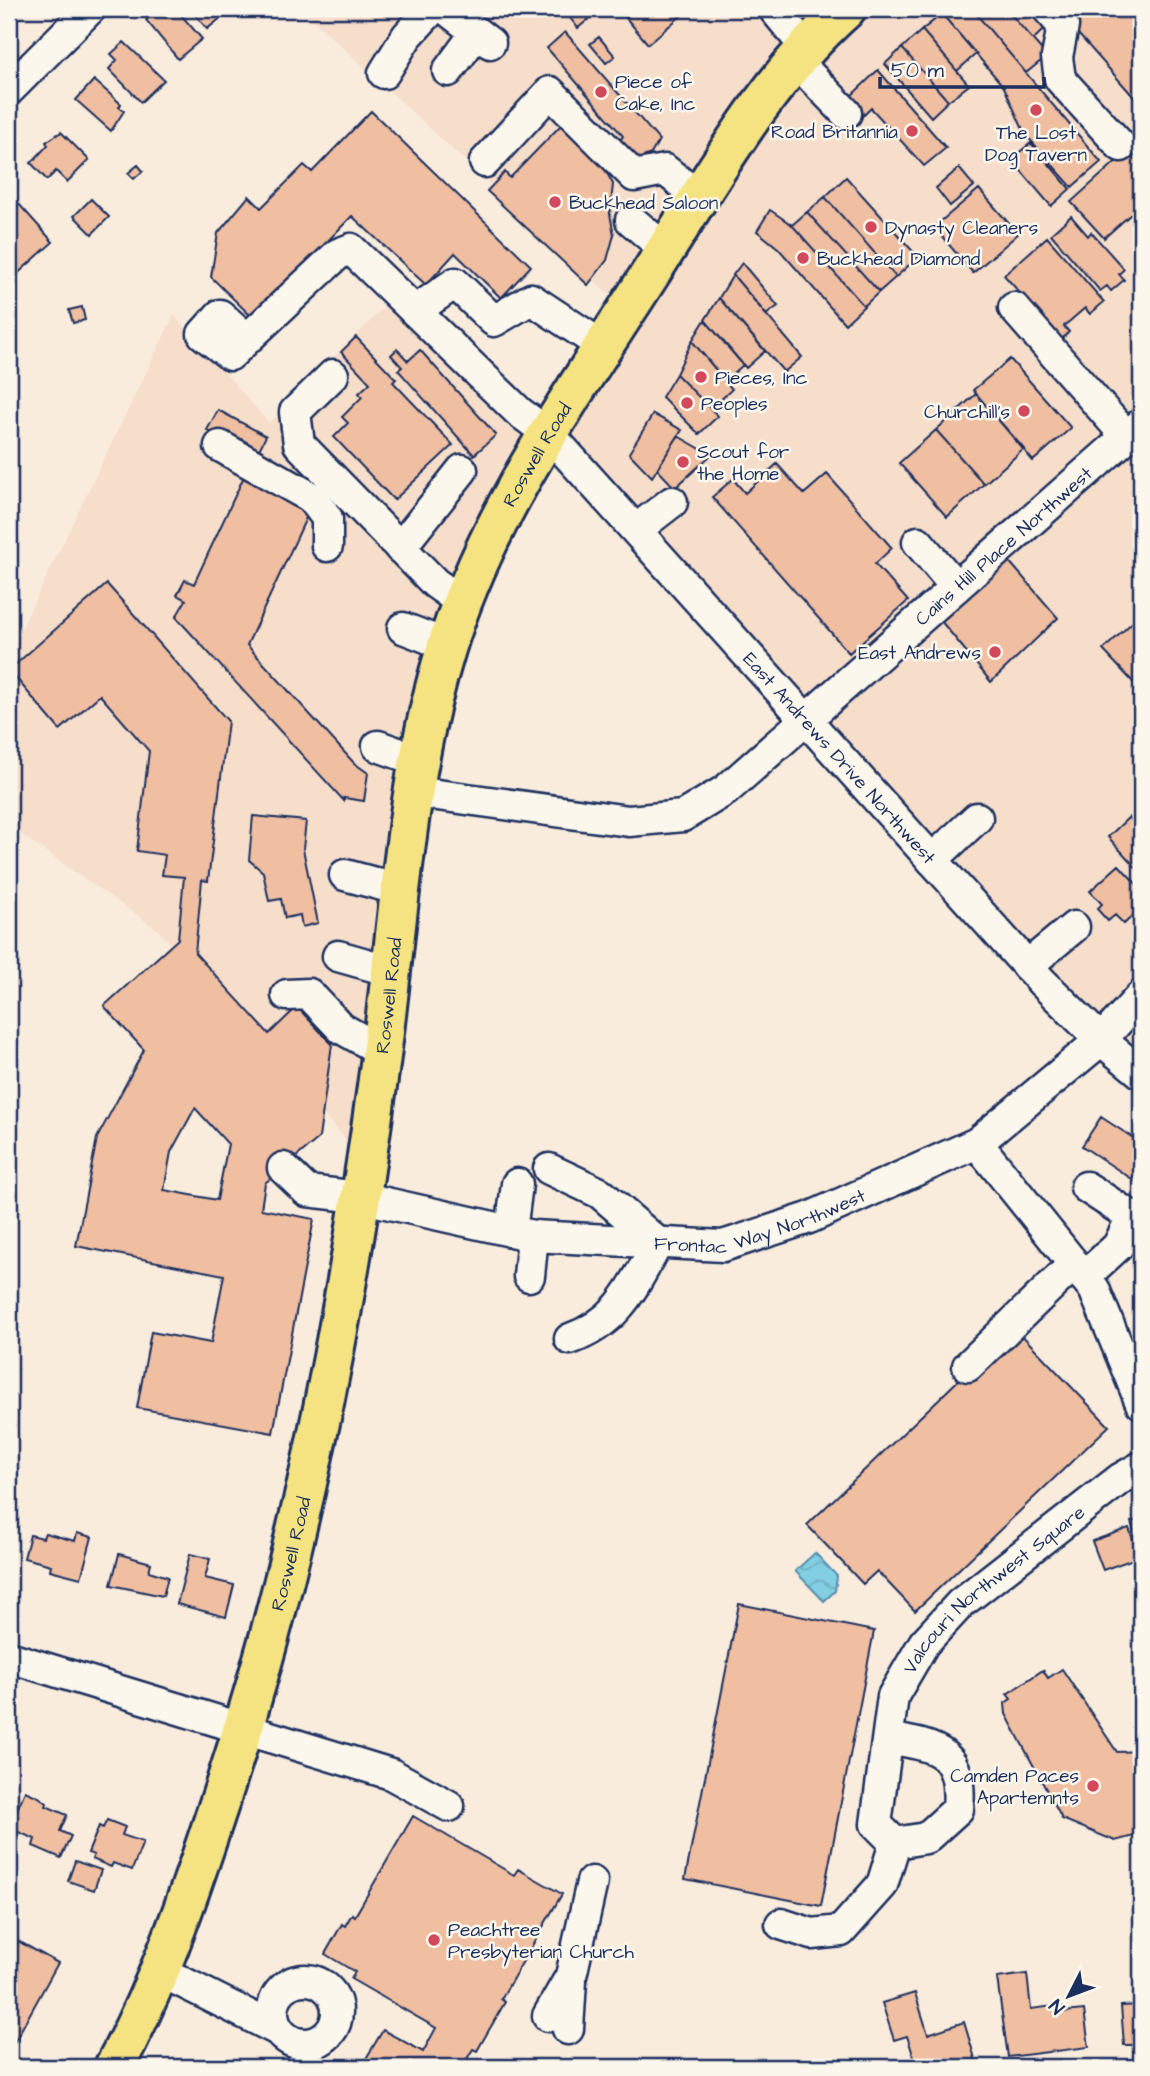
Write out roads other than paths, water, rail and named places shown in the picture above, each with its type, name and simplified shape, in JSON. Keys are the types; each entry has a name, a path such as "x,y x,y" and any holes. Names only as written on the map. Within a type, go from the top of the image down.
{"main road":[{"name":"Roswell Road","path":"114,2067 172,1945 245,1728 289,1563 344,1294 382,1051 418,776 432,700 447,645 501,518 548,434 604,347 633,321 666,250 742,131 819,30"}],"street":[{"path":"9,90 90,9"},
{"path":"384,73 407,36 432,9"},
{"path":"446,9 483,38 448,71"},
{"path":"774,9 819,30 846,113"},
{"path":"1048,9 1063,26 1057,57 1060,79 1121,146"},
{"path":"485,162 550,92 634,176 665,170 699,197"},
{"path":"631,220 666,250"},
{"name":"East Andrews Drive Northwest","path":"247,339 338,254 351,249 519,412 548,434 637,529 1027,966 1101,1040 1141,1073"},
{"path":"415,311 455,283 494,321 531,299 604,347"},
{"path":"1014,308 1134,431"},
{"path":"333,375 295,412 299,444 435,583 463,603"},
{"name":"Cains Hill Place Northwest","path":"378,746 418,776 629,821 683,816 726,790 807,720 860,685 956,587 1134,431"},
{"path":"220,446 312,498 327,518 327,546"},
{"path":"400,548 462,470"},
{"path":"637,529 672,502"},
{"path":"918,542 956,587"},
{"path":"403,628 447,645"},
{"path":"932,860 978,818"},
{"path":"345,875 401,890"},
{"path":"1027,966 1074,926"},
{"path":"338,956 391,971"},
{"path":"287,995 309,994 341,1028 382,1051"},
{"name":"Frontac Way Northwest","path":"283,1168 307,1191 359,1197 522,1233 723,1246 809,1218 976,1143 1101,1040 1141,996"},
{"path":"976,1143 1094,1289 1141,1403"},
{"path":"549,1169 600,1193 658,1243 622,1306 593,1331 570,1339"},
{"path":"517,1184 529,1276"},
{"path":"968,1366 1079,1270 1118,1246 1137,1220 1086,1187"},
{"name":"Valcouri Northwest Square","path":"895,1843 876,1824 893,1696 924,1643 961,1603 1120,1479 1141,1467"},
{"path":"9,1657 391,1774 449,1806"},
{"path":"781,1924 812,1934 841,1931 883,1885 895,1843 926,1838 958,1809 960,1782 950,1759 924,1745 888,1738"},
{"path":"558,2023 572,1976 592,1882"},
{"path":"160,1971 278,2031"}],"water":[{"path":"815,1553 837,1576 835,1591 824,1601 795,1571"}],"place":[{"name":"Piece of Cake, Inc","path":"601,92"},
{"name":"The Lost Dog Tavern","path":"1036,110"},
{"name":"Road Britannia","path":"912,131"},
{"name":"Buckhead Saloon","path":"555,202"},
{"name":"Dynasty Cleaners","path":"871,227"},
{"name":"Buckhead Diamond","path":"803,258"},
{"name":"Pieces, Inc","path":"701,377"},
{"name":"Peoples","path":"687,403"},
{"name":"Churchill's","path":"1024,411"},
{"name":"Scout for the Home","path":"683,462"},
{"name":"East Andrews","path":"995,652"},
{"name":"Camden Paces Apartemnts","path":"1093,1786"},
{"name":"Peachtree Presbyterian Church","path":"434,1940"}]}
